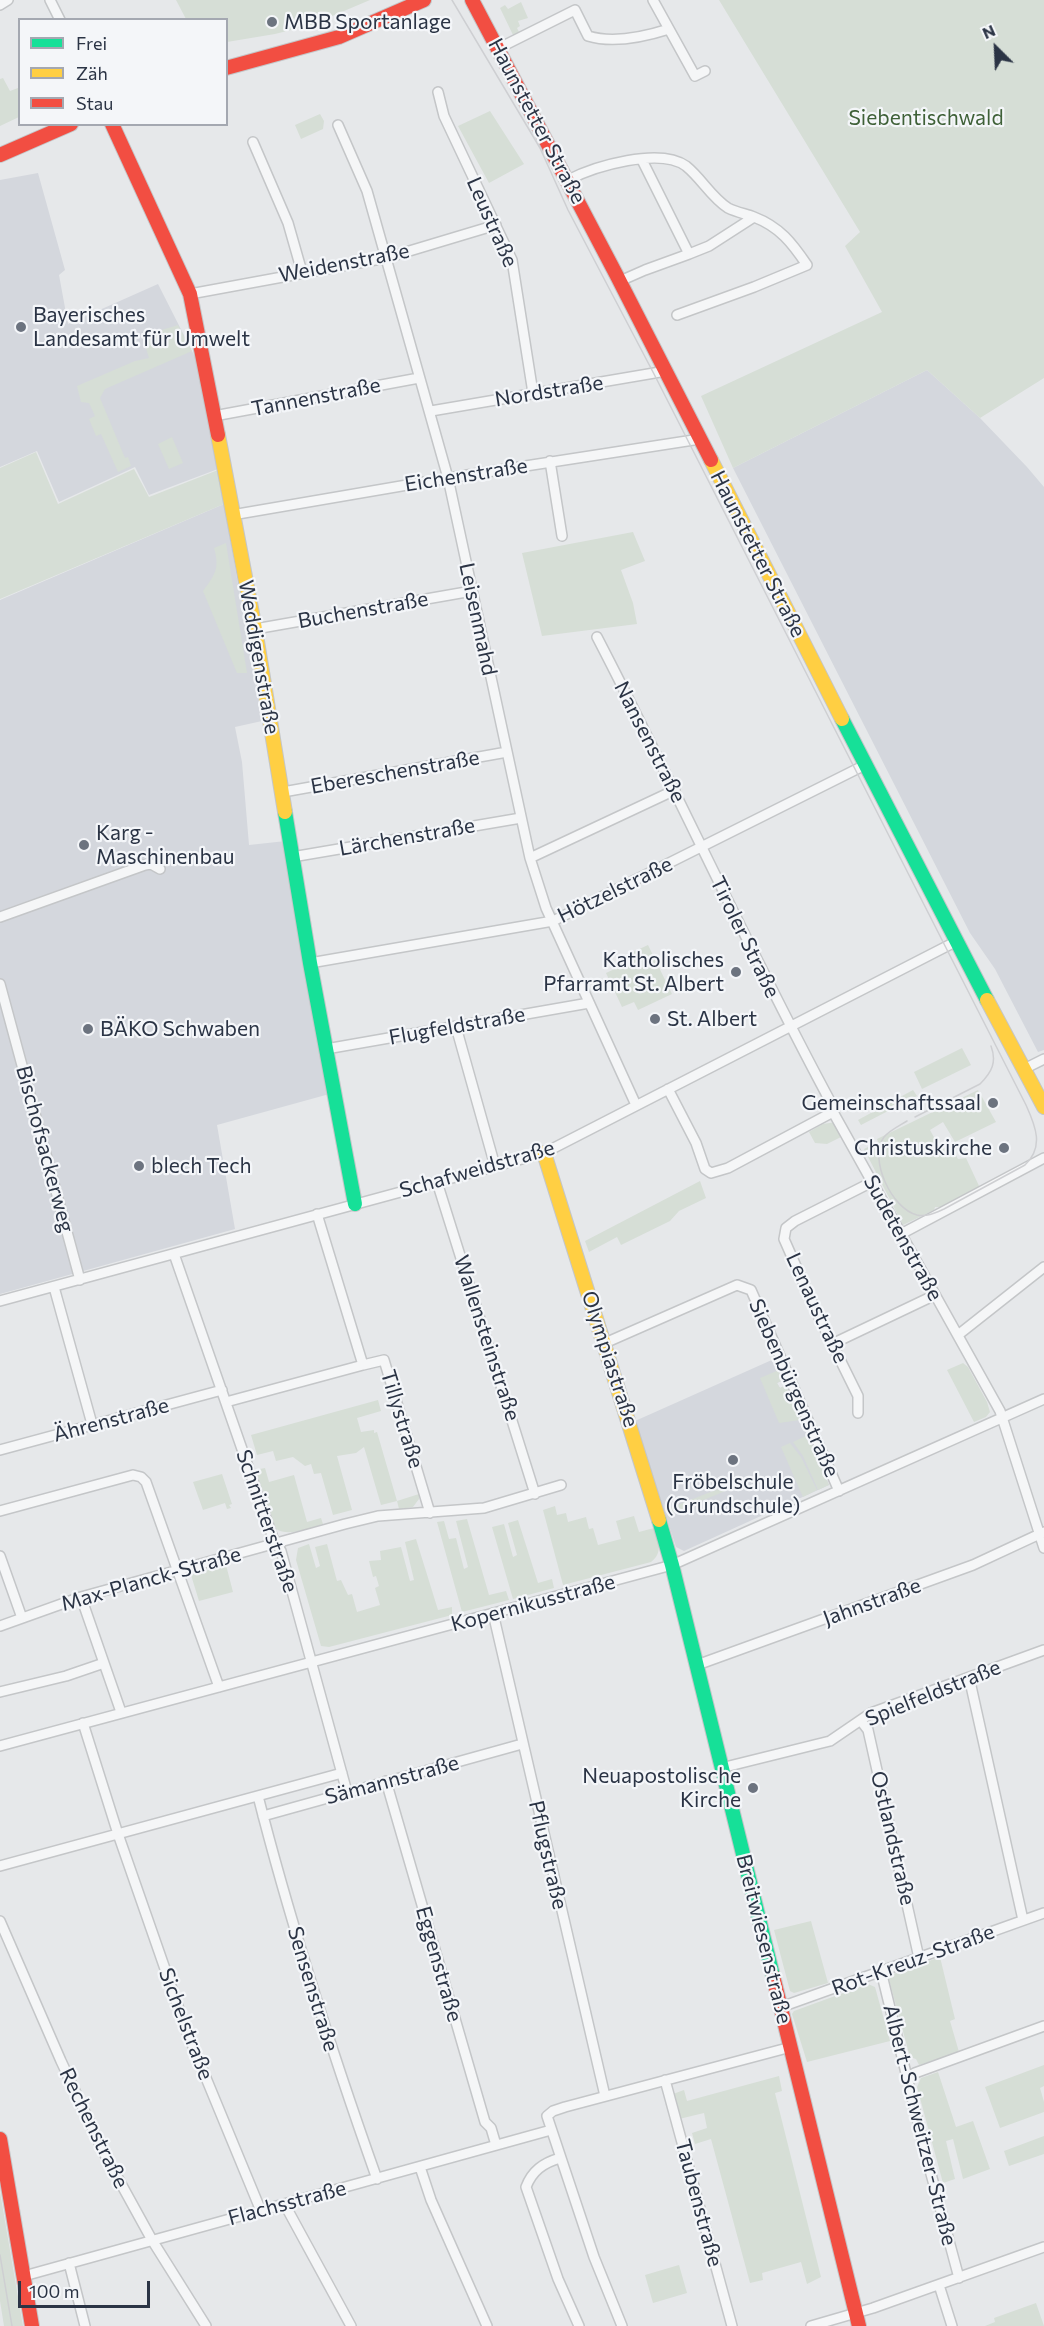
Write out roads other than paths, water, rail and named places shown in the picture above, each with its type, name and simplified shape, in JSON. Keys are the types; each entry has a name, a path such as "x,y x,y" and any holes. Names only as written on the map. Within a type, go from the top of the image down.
{"street":[{"path":"0,5 8,0"},
{"path":"50,0 59,18"},
{"path":"228,67 339,37 424,0"},
{"name":"Haunstetter Straße","path":"472,0 620,281 955,942 1044,1107"},
{"path":"570,0 588,36 594,38 633,38 669,29"},
{"path":"653,0 694,76 705,71"},
{"path":"499,48 575,10"},
{"name":"Leustraße","path":"438,92 444,116 512,260 533,393"},
{"name":"Leisenmahd","path":"338,125 367,191 419,378 431,411 448,478 530,858 546,908 636,1105"},
{"path":"0,155 66,126"},
{"name":"Weddigenstraße","path":"113,126 190,294 255,629 310,963 355,1204"},
{"path":"253,142 288,223 303,272"},
{"path":"568,180 593,168 642,160 667,158 680,162 698,177 721,203 782,232 807,265 677,315"},
{"path":"642,160 690,254"},
{"path":"620,281 709,246 754,217"},
{"name":"Weidenstraße","path":"190,294 386,258 496,225"},
{"name":"Nordstraße","path":"431,411 666,371"},
{"name":"Tannenstraße","path":"214,416 419,378"},
{"name":"Eichenstraße","path":"232,515 550,461 700,439"},
{"path":"550,461 562,536"},
{"name":"Buchenstraße","path":"255,629 472,591"},
{"name":"Nansenstraße","path":"597,637 702,847"},
{"name":"Ebereschenstraße","path":"283,792 507,752"},
{"name":"Hötzelstraße","path":"310,963 553,921 865,765"},
{"path":"530,858 675,790"},
{"name":"Lärchenstraße","path":"292,857 521,818"},
{"name":"Tiroler Straße","path":"702,847 789,1026"},
{"path":"0,917 145,865 151,864 160,869"},
{"name":"Schafweidstraße","path":"0,1301 544,1153 955,942"},
{"name":"Bischofsackerweg","path":"0,984 80,1280"},
{"name":"Flugfeldstraße","path":"326,1049 589,1003"},
{"name":"Sudetenstraße","path":"789,1026 830,1101 833,1112 1002,1418 1042,1533 1044,1548"},
{"path":"456,1027 495,1166"},
{"path":"1024,1069 1044,1059"},
{"path":"668,1089 696,1143 705,1169 711,1173 737,1163 833,1112"},
{"name":"Olympiastraße","path":"544,1153 605,1343 672,1565"},
{"path":"901,1234 1044,1158"},
{"name":"Wallensteinstraße","path":"438,1182 535,1494"},
{"name":"Lenaustraße","path":"858,1413 858,1396 784,1239 786,1228 795,1221 872,1182"},
{"name":"Tillystraße","path":"317,1214 363,1365 384,1360 430,1513"},
{"name":"Schnitterstraße","path":"174,1254 281,1551 347,1792"},
{"path":"958,1335 1044,1267"},
{"name":"Siebenbürgenstraße","path":"605,1343 728,1289 737,1286 751,1290 839,1491"},
{"path":"54,1287 92,1425"},
{"path":"832,1344 935,1295"},
{"path":"226,1402 363,1365"},
{"name":"Ährenstraße","path":"0,1450 222,1390"},
{"name":"Kopernikusstraße","path":"0,1746 672,1565 1044,1399"},
{"path":"0,1511 133,1475 141,1477 146,1482 179,1570 219,1687"},
{"name":"Max-Planck-Straße","path":"0,1626 81,1597 378,1516 484,1508 561,1485"},
{"name":"Jahnstraße","path":"697,1665 973,1565 1042,1533"},
{"path":"0,1556 22,1618"},
{"name":"Breitwiesenstraße","path":"672,1565 857,2320"},
{"path":"81,1597 121,1712"},
{"name":"Pflugstraße","path":"493,1613 605,2096"},
{"name":"Spielfeldstraße","path":"721,1767 830,1741 871,1713 1044,1650"},
{"path":"0,1692 66,1676 104,1663"},
{"path":"969,1677 1023,1920"},
{"name":"Ostlandstraße","path":"861,1721 868,1731 919,1958"},
{"path":"84,1723 118,1834"},
{"name":"Sämannstraße","path":"263,1816 522,1744"},
{"name":"Sämannstraße","path":"0,1866 342,1773"},
{"name":"Eggenstraße","path":"386,1781 485,2122 491,2128 496,2145"},
{"name":"Sensenstraße","path":"258,1796 313,1993 377,2179"},
{"name":"Sichelstraße","path":"118,1834 188,2032 261,2211"},
{"name":"Rot-Kreuz-Straße","path":"781,2007 1044,1913"},
{"name":"Rechenstraße","path":"0,1921 65,2071 103,2151 152,2240 206,2326"},
{"name":"Albert-Schweitzer-Straße","path":"881,1971 958,2278"},
{"path":"908,2079 915,2073 1044,2026"},
{"path":"622,2326 594,2257 547,2116 565,2107 791,2047"},
{"name":"Taubenstraße","path":"666,2080 732,2326"},
{"name":"Flachsstraße","path":"24,2276 551,2130"},
{"path":"0,2139 32,2326"},
{"path":"560,2158 539,2168 530,2176 526,2187 558,2279 579,2326"},
{"path":"420,2167 431,2200 487,2326"},
{"path":"285,2205 351,2326"},
{"path":"811,2326 857,2320 939,2285 1044,2247"},
{"path":"69,2263 85,2326"},
{"path":"939,2285 952,2326"}],"tram line":[{"path":"452,0 540,148 568,210 654,374 1026,1105 1035,1129 1035,1151 1025,1165 944,1209 928,1215 917,1215 908,1211 891,1193 885,1182 879,1158 880,1146 884,1137 907,1121"},
{"path":"915,1117 980,1084 992,1066 991,1046"},
{"path":"0,2255 12,2326"}],"place":[{"name":"MBB Sportanlage","path":"272,22"},
{"name":"Bayerisches Landesamt für Umwelt","path":"21,327"},
{"name":"Karg - Maschinenbau","path":"84,845"},
{"name":"Katholisches Pfarramt St. Albert","path":"736,972"},
{"name":"St. Albert","path":"655,1019"},
{"name":"BÄKO Schwaben","path":"88,1029"},
{"name":"Gemeinschaftssaal","path":"993,1103"},
{"name":"Christuskirche","path":"1004,1148"},
{"name":"blech Tech","path":"139,1166"},
{"name":"Fröbelschule (Grundschule)","path":"733,1460"},
{"name":"Neuapostolische Kirche","path":"753,1788"}],"park label":[{"name":"Siebentischwald","path":"926,118"}]}
